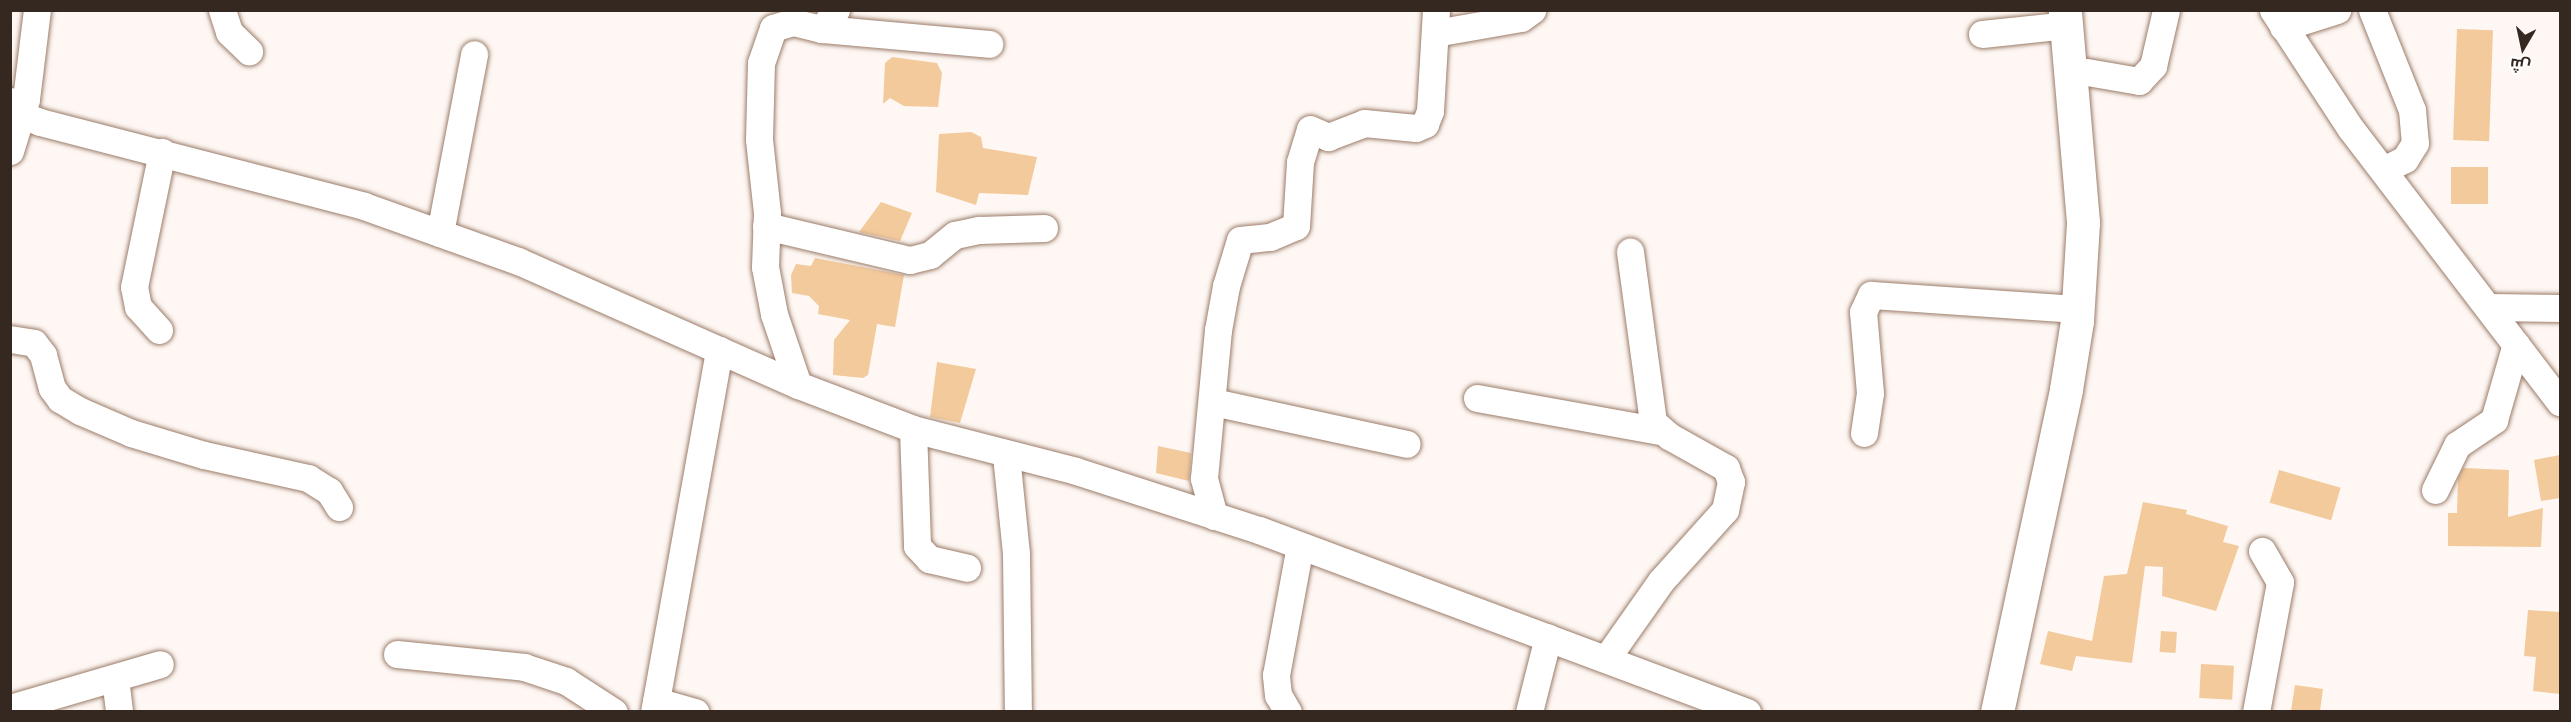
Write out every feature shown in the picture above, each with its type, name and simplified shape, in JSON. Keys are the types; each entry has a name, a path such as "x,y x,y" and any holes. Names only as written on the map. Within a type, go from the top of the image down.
{"main road":[{"path":"1997,711 2073,390 2091,326 2098,221 2087,72 2071,15"},
{"path":"2016,711 2073,390 2083,222 2071,15"}],"street":[{"path":"10,151 16,108 33,61 37,10"},
{"path":"222,10 229,32 249,51"},
{"path":"1214,516 1204,478 1226,286 1240,240 1270,237 1296,226 1300,162 1310,129 1328,137 1364,123 1416,128 1425,124 1430,111 1436,22 1521,18 1532,10"},
{"path":"2087,72 2139,81 2153,66 2166,10"},
{"path":"2337,10 2278,19 2351,129 2385,169 2491,307 2560,402"},
{"path":"2372,10 2412,110 2415,143 2405,159 2385,169"},
{"path":"1982,34 2071,15"},
{"path":"798,385 772,305 765,267 766,226 759,139 765,46 773,28 793,22 829,20 989,44"},
{"path":"440,233 474,54"},
{"path":"16,108 162,152 281,181 440,233 518,261 798,385 913,429 1006,455 1076,471 1214,516 1746,711"},
{"path":"159,330 138,307 134,287 162,152"},
{"path":"766,226 910,260 930,255 956,235 979,230 1044,228"},
{"path":"1630,252 1648,407 1661,431"},
{"path":"1863,433 1870,393 1863,312 1871,295 2078,309"},
{"path":"2491,307 2560,308"},
{"path":"10,339 34,343 43,354 52,388 60,399 80,411 132,433 204,455 308,478 329,491 339,507"},
{"path":"2435,490 2457,445 2494,420 2516,344"},
{"path":"695,711 655,706 719,350"},
{"path":"1477,398 1661,431 1726,468 1731,482 1730,497 1719,518 1661,580 1606,659"},
{"path":"1213,402 1407,444"},
{"path":"913,429 917,546 929,559 967,568"},
{"path":"1006,455 1016,554 1018,711"},
{"path":"1288,711 1278,695 1276,675 1300,546"},
{"path":"2256,711 2280,582 2262,551"},
{"path":"1529,711 1548,637"},
{"path":"397,654 524,667 566,681 614,711"},
{"path":"10,708 160,664"},
{"path":"115,678 119,711"}],"building":[{"path":"2457,29 2493,30 2489,141 2453,140"},
{"path":"892,57 937,63 942,73 938,107 904,106 890,98 883,104 885,63"},
{"path":"971,132 981,137 983,148 1037,157 1028,195 979,193 976,205 936,192 939,134"},
{"path":"2451,167 2488,167 2488,204 2451,204"},
{"path":"881,202 912,213 900,241 859,232"},
{"path":"815,258 904,275 895,327 877,324 868,375 863,378 833,375 834,340 850,320 818,314 819,306 809,296 792,293 791,275 796,264 811,266"},
{"path":"937,362 976,369 960,423 930,417"},
{"path":"1158,446 1191,453 1189,481 1156,473"},
{"path":"2560,455 2560,498 2541,501 2534,460"},
{"path":"2463,468 2509,470 2508,517 2543,508 2541,547 2448,546 2448,513 2457,513 2458,478"},
{"path":"2279,470 2341,488 2331,520 2270,503"},
{"path":"2143,502 2187,510 2186,514 2228,526 2223,542 2239,546 2216,611 2162,596 2163,567 2145,566 2132,663 2076,656 2072,671 2040,664 2048,631 2092,641 2104,576 2127,574"},
{"path":"2528,610 2560,612 2560,694 2533,691 2536,657 2524,656"},
{"path":"2161,631 2177,632 2175,653 2160,652"},
{"path":"2201,664 2234,666 2232,700 2199,698"},
{"path":"2295,685 2323,689 2320,711 2291,711"}]}
